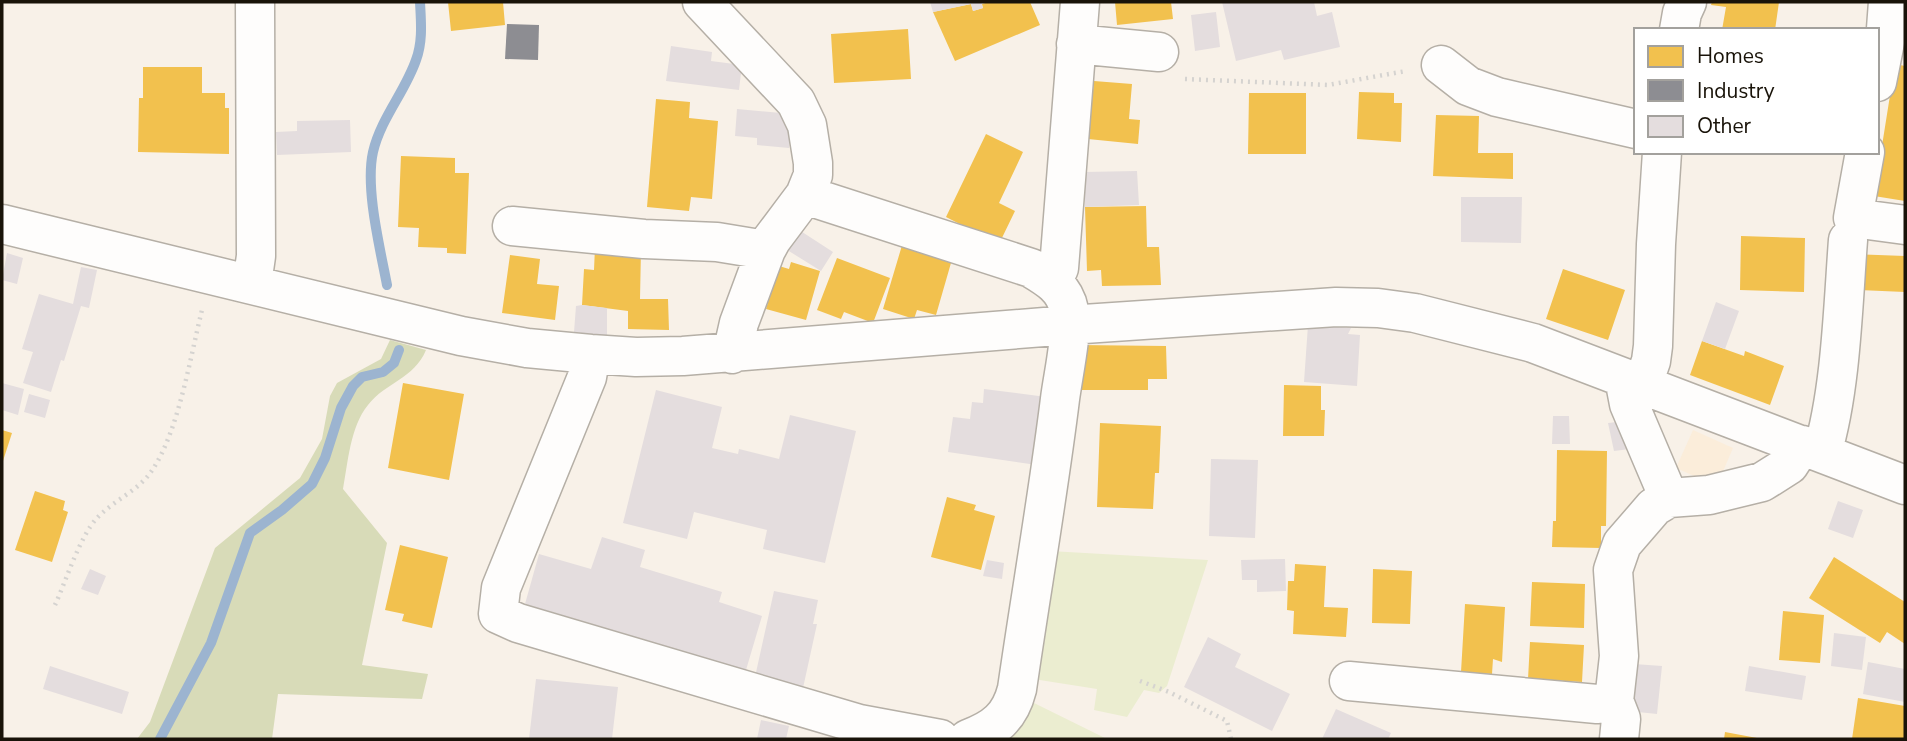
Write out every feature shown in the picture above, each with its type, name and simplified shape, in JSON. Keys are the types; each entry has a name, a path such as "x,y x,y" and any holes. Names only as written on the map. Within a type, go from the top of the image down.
{"street":[{"path":"252,285 256,256 255,2"},
{"path":"702,2 796,102 807,125 813,163 813,175 805,195 766,250 739,323 732,354"},
{"path":"1053,281 1059,268 1080,2"},
{"path":"1679,28 1687,2"},
{"path":"1879,78 1895,43 1888,2"},
{"path":"1076,44 1159,52"},
{"path":"1441,65 1468,86 1496,97 1634,129"},
{"path":"1662,154 1653,346 1651,361 1634,381 1629,404 1669,498"},
{"path":"1619,739 1621,719 1614,701 1619,656 1613,570 1614,560 1622,544 1654,507 1669,498 1709,495 1762,482 1789,466 1828,435 1839,353 1850,229 1865,154"},
{"path":"805,195 1031,268 1053,281 1069,308 1056,432 1017,689 1012,706 1002,720 982,734 968,739"},
{"path":"2,224 461,336 527,348 636,357 732,354 1069,325 1336,307 1378,308 1448,320 1532,343 1905,485"},
{"path":"1850,229 1905,225"},
{"path":"512,226 644,239 717,242 766,250"},
{"path":"591,354 587,377 501,589 498,614 518,623 859,724 940,739"},
{"path":"1349,681 1597,704 1614,701"}],"path":[{"path":"1159,52 1174,78 1262,84 1328,85 1441,65"},
{"path":"55,605 86,534 95,520 111,504 139,488 153,471 169,442 211,275"},
{"path":"1140,681 1227,720 1231,739"}],"shaded area":[{"path":"1693,430 1733,448 1721,476 1708,482 1676,468"}],"green space":[{"path":"390,340 426,350 414,368 375,397 362,414 351,446 343,489 387,543 362,665 428,674 422,699 278,694 272,739 137,739 150,722 215,548 300,478 322,439 330,396 337,383 381,359"},
{"path":"1050,551 1208,560 1167,686 1159,693 1144,690 1127,717 1094,710 1097,689 1027,678"},
{"path":"1030,701 1107,739 1006,739"}],"building: Homes":[{"path":"448,2 503,2 505,25 451,31"},
{"path":"1030,2 1040,25 955,61 933,12 971,4 973,11 983,8 982,4"},
{"path":"1115,2 1171,2 1173,19 1117,25"},
{"path":"1712,2 1779,2 1775,28 1722,28 1726,7 1711,5"},
{"path":"908,29 911,79 834,83 831,34"},
{"path":"1895,64 1905,66 1905,201 1874,196"},
{"path":"143,67 202,67 202,93 225,93 225,108 229,108 229,154 138,152 139,98 143,98"},
{"path":"1094,81 1132,84 1129,119 1140,120 1138,144 1088,139"},
{"path":"1359,92 1394,93 1394,103 1402,103 1401,142 1357,139"},
{"path":"1249,93 1306,93 1306,154 1248,154"},
{"path":"656,99 690,102 689,118 718,121 712,199 691,197 689,211 647,207"},
{"path":"1436,115 1479,116 1478,153 1513,153 1513,179 1433,176"},
{"path":"986,134 1023,152 999,203 1015,211 999,244 946,217"},
{"path":"401,156 455,158 455,173 469,173 466,254 447,253 447,248 418,247 419,228 398,227"},
{"path":"1146,206 1147,247 1159,247 1161,285 1102,286 1101,270 1087,271 1085,207"},
{"path":"1741,236 1805,238 1804,292 1740,290"},
{"path":"903,242 953,256 936,315 917,310 914,319 883,309"},
{"path":"595,247 641,249 640,299 668,299 669,330 628,329 628,311 582,305 584,269 594,270"},
{"path":"1851,254 1905,256 1905,292 1859,290"},
{"path":"510,255 540,259 537,284 559,286 555,320 502,313"},
{"path":"837,258 890,278 873,323 844,312 841,319 817,310"},
{"path":"791,262 820,271 806,320 766,309 779,266 789,269"},
{"path":"1563,269 1625,290 1608,340 1546,319"},
{"path":"1702,341 1744,356 1745,351 1784,366 1770,405 1690,375"},
{"path":"1078,345 1166,346 1167,379 1148,379 1148,390 1078,390"},
{"path":"403,383 464,394 449,480 388,468"},
{"path":"1284,385 1321,386 1321,410 1325,410 1324,436 1283,436"},
{"path":"1100,423 1161,426 1159,473 1155,473 1153,509 1097,507"},
{"path":"2,430 12,433 2,464"},
{"path":"1557,450 1607,451 1606,526 1601,526 1601,548 1552,547 1553,521 1556,521"},
{"path":"35,491 65,501 63,510 68,512 52,562 15,550"},
{"path":"947,497 976,505 974,510 995,516 981,570 931,557"},
{"path":"400,545 448,557 432,628 402,621 404,614 385,610"},
{"path":"1834,557 1905,602 1905,644 1887,632 1880,643 1809,598"},
{"path":"1295,564 1326,566 1324,607 1348,608 1346,637 1293,634 1294,611 1287,610 1288,581 1294,581"},
{"path":"1373,569 1412,571 1410,624 1372,623"},
{"path":"1532,582 1585,584 1584,628 1530,626"},
{"path":"1465,604 1505,607 1502,662 1493,659 1492,674 1461,672"},
{"path":"1783,611 1824,615 1820,663 1779,660"},
{"path":"1530,642 1584,645 1582,682 1528,679"},
{"path":"1858,698 1905,706 1905,739 1852,739"},
{"path":"1725,732 1757,738 1724,739"}],"building: Industry":[{"path":"507,24 539,25 538,60 505,59"}],"building: Other":[{"path":"930,2 981,2 983,8 973,11 971,4 933,12"},
{"path":"1222,2 1314,2 1317,16 1332,12 1340,47 1284,60 1281,50 1236,61"},
{"path":"1216,12 1220,47 1195,51 1191,15"},
{"path":"671,46 712,52 711,61 742,65 739,90 666,81"},
{"path":"737,109 792,114 789,148 757,145 757,138 735,136"},
{"path":"350,120 351,152 277,155 276,132 297,131 297,121"},
{"path":"1137,171 1139,205 1085,207 1084,172"},
{"path":"1461,197 1522,197 1521,243 1461,242"},
{"path":"796,228 833,252 821,271 784,248"},
{"path":"7,253 23,258 17,284 2,280"},
{"path":"81,267 97,270 89,308 81,306 51,392 23,383 33,352 22,349 39,294 73,304"},
{"path":"1716,302 1739,311 1725,349 1702,341"},
{"path":"576,306 607,308 607,336 574,332"},
{"path":"1308,325 1351,328 1348,334 1360,335 1357,386 1304,382"},
{"path":"2,383 24,389 18,415 2,410"},
{"path":"984,389 1054,398 1044,466 948,452 953,417 970,419 972,402 983,403"},
{"path":"656,390 722,407 712,448 738,454 739,449 779,459 790,415 856,431 825,563 763,549 767,530 694,512 687,539 623,523"},
{"path":"29,394 50,400 45,418 24,412"},
{"path":"1553,416 1569,416 1570,444 1552,444"},
{"path":"1626,421 1630,449 1614,451 1608,423"},
{"path":"1211,459 1258,460 1255,538 1209,536"},
{"path":"1838,501 1863,510 1853,538 1828,529"},
{"path":"602,537 645,550 640,567 722,592 719,602 762,616 746,670 525,604 539,554 591,569"},
{"path":"1285,559 1286,591 1257,592 1257,580 1242,580 1241,560"},
{"path":"987,560 1004,563 1002,579 983,576"},
{"path":"90,569 106,576 98,595 81,589"},
{"path":"774,591 818,600 813,624 817,624 803,688 755,677"},
{"path":"1834,633 1866,637 1862,670 1831,666"},
{"path":"1208,637 1241,654 1235,667 1290,694 1272,731 1184,687"},
{"path":"1868,662 1905,669 1905,702 1863,694"},
{"path":"1634,664 1662,666 1657,714 1638,712 1631,700"},
{"path":"50,666 129,692 122,714 43,689"},
{"path":"1749,666 1806,676 1802,700 1745,691"},
{"path":"536,679 618,687 612,739 529,739"},
{"path":"1336,709 1391,733 1388,739 1322,739"},
{"path":"761,720 789,726 786,739 757,739"}],"waterway":[{"path":"387,285 374,218 371,167 377,140 418,53 421,31 420,2"},
{"path":"160,739 211,643 250,533 312,484 325,458 341,408 353,386 362,377 383,372 394,363 399,350"}]}
